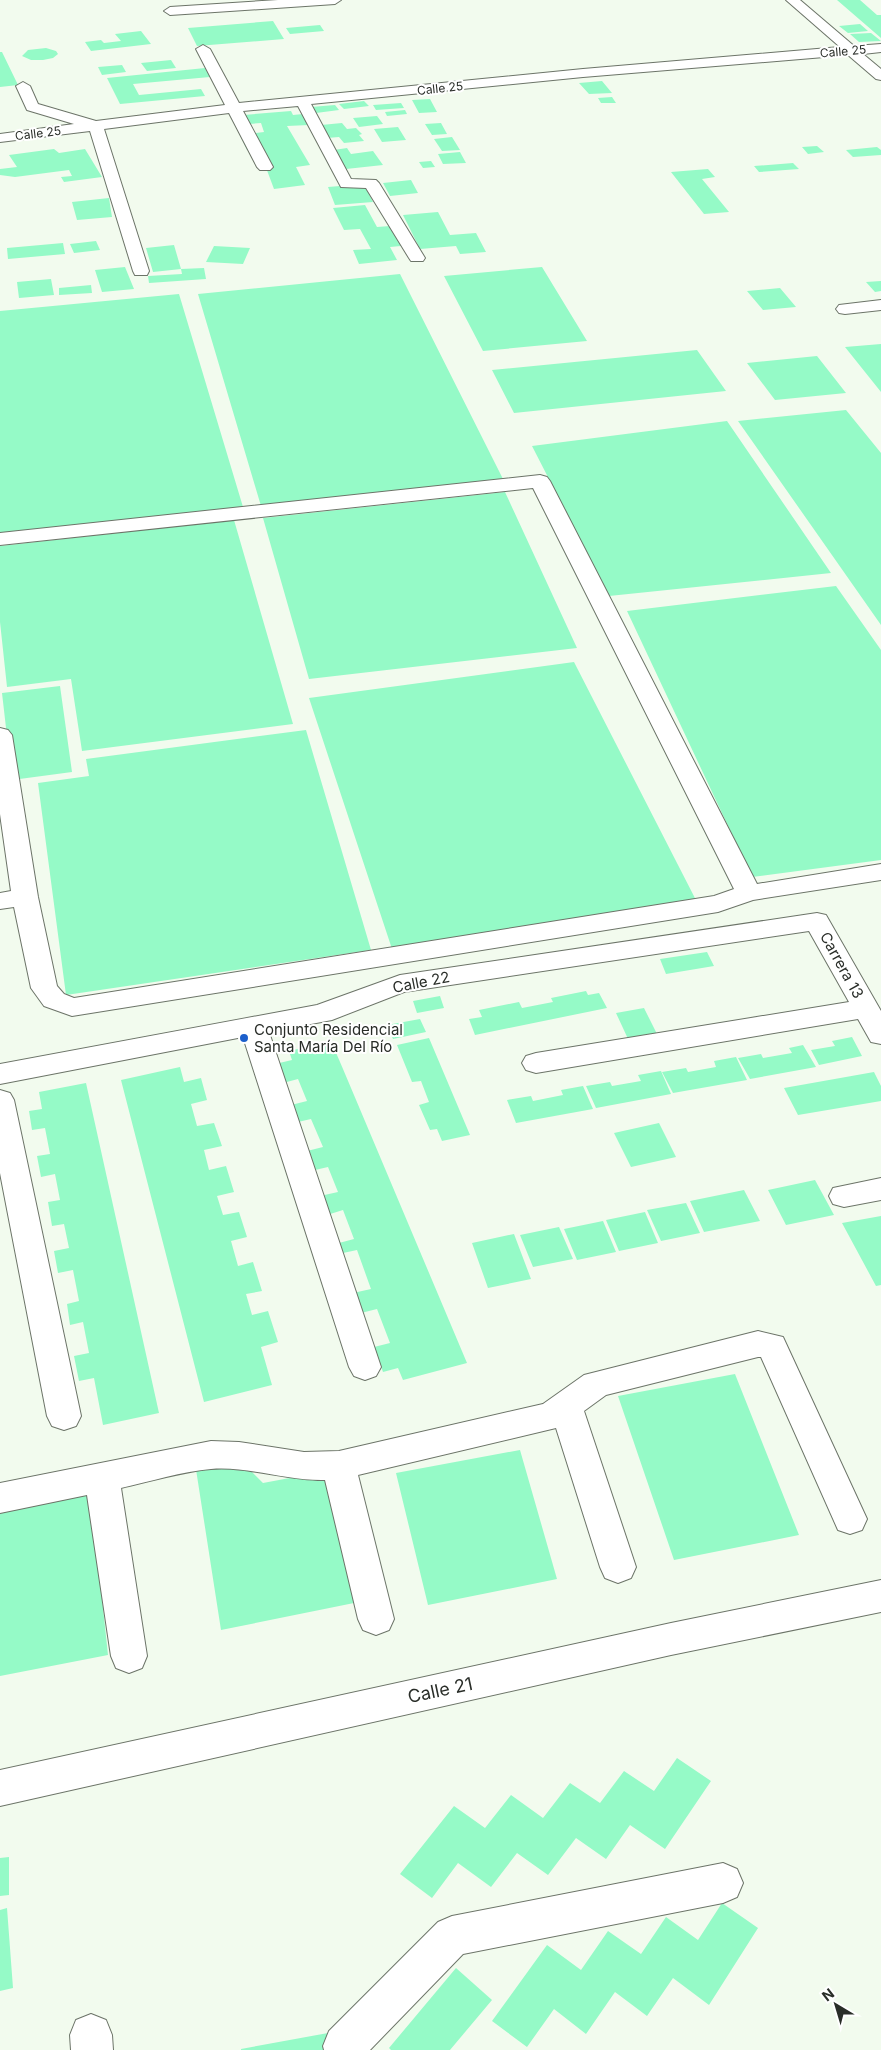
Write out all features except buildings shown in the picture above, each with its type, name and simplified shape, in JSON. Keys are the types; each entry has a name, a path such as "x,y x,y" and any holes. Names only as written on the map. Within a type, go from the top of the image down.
{"street":[{"path":"170,11 336,0"},
{"path":"792,0 853,50 881,76"},
{"path":"203,48 265,167"},
{"name":"Calle 25","path":"0,138 234,108 573,74 881,48"},
{"path":"23,86 32,107 96,126 141,271"},
{"path":"303,102 346,184 370,183 417,258"},
{"path":"844,309 881,305"},
{"path":"0,538 540,481 749,893"},
{"path":"0,735 12,899 44,988 54,1000 72,1007 718,904 749,893 881,872"},
{"name":"Carrera 13","path":"817,921 881,1035"},
{"name":"Calle 22","path":"0,1074 322,1013 400,984 817,921"},
{"path":"536,1063 866,1008"},
{"path":"253,1026 365,1367"},
{"path":"0,1100 64,1416"},
{"path":"844,1196 881,1189"},
{"path":"0,1498 211,1455 239,1456 304,1466 339,1465 552,1416 596,1384 758,1344 772,1346 850,1519"},
{"path":"566,1406 618,1567"},
{"path":"339,1465 376,1619"},
{"path":"102,1478 129,1656"},
{"name":"Calle 21","path":"0,1788 671,1639 881,1596"},
{"path":"345,2050 344,2046 452,1936 723,1883"}],"place":[{"name":"Conjunto Residencial Santa María Del Río","path":"244,1038"}]}
